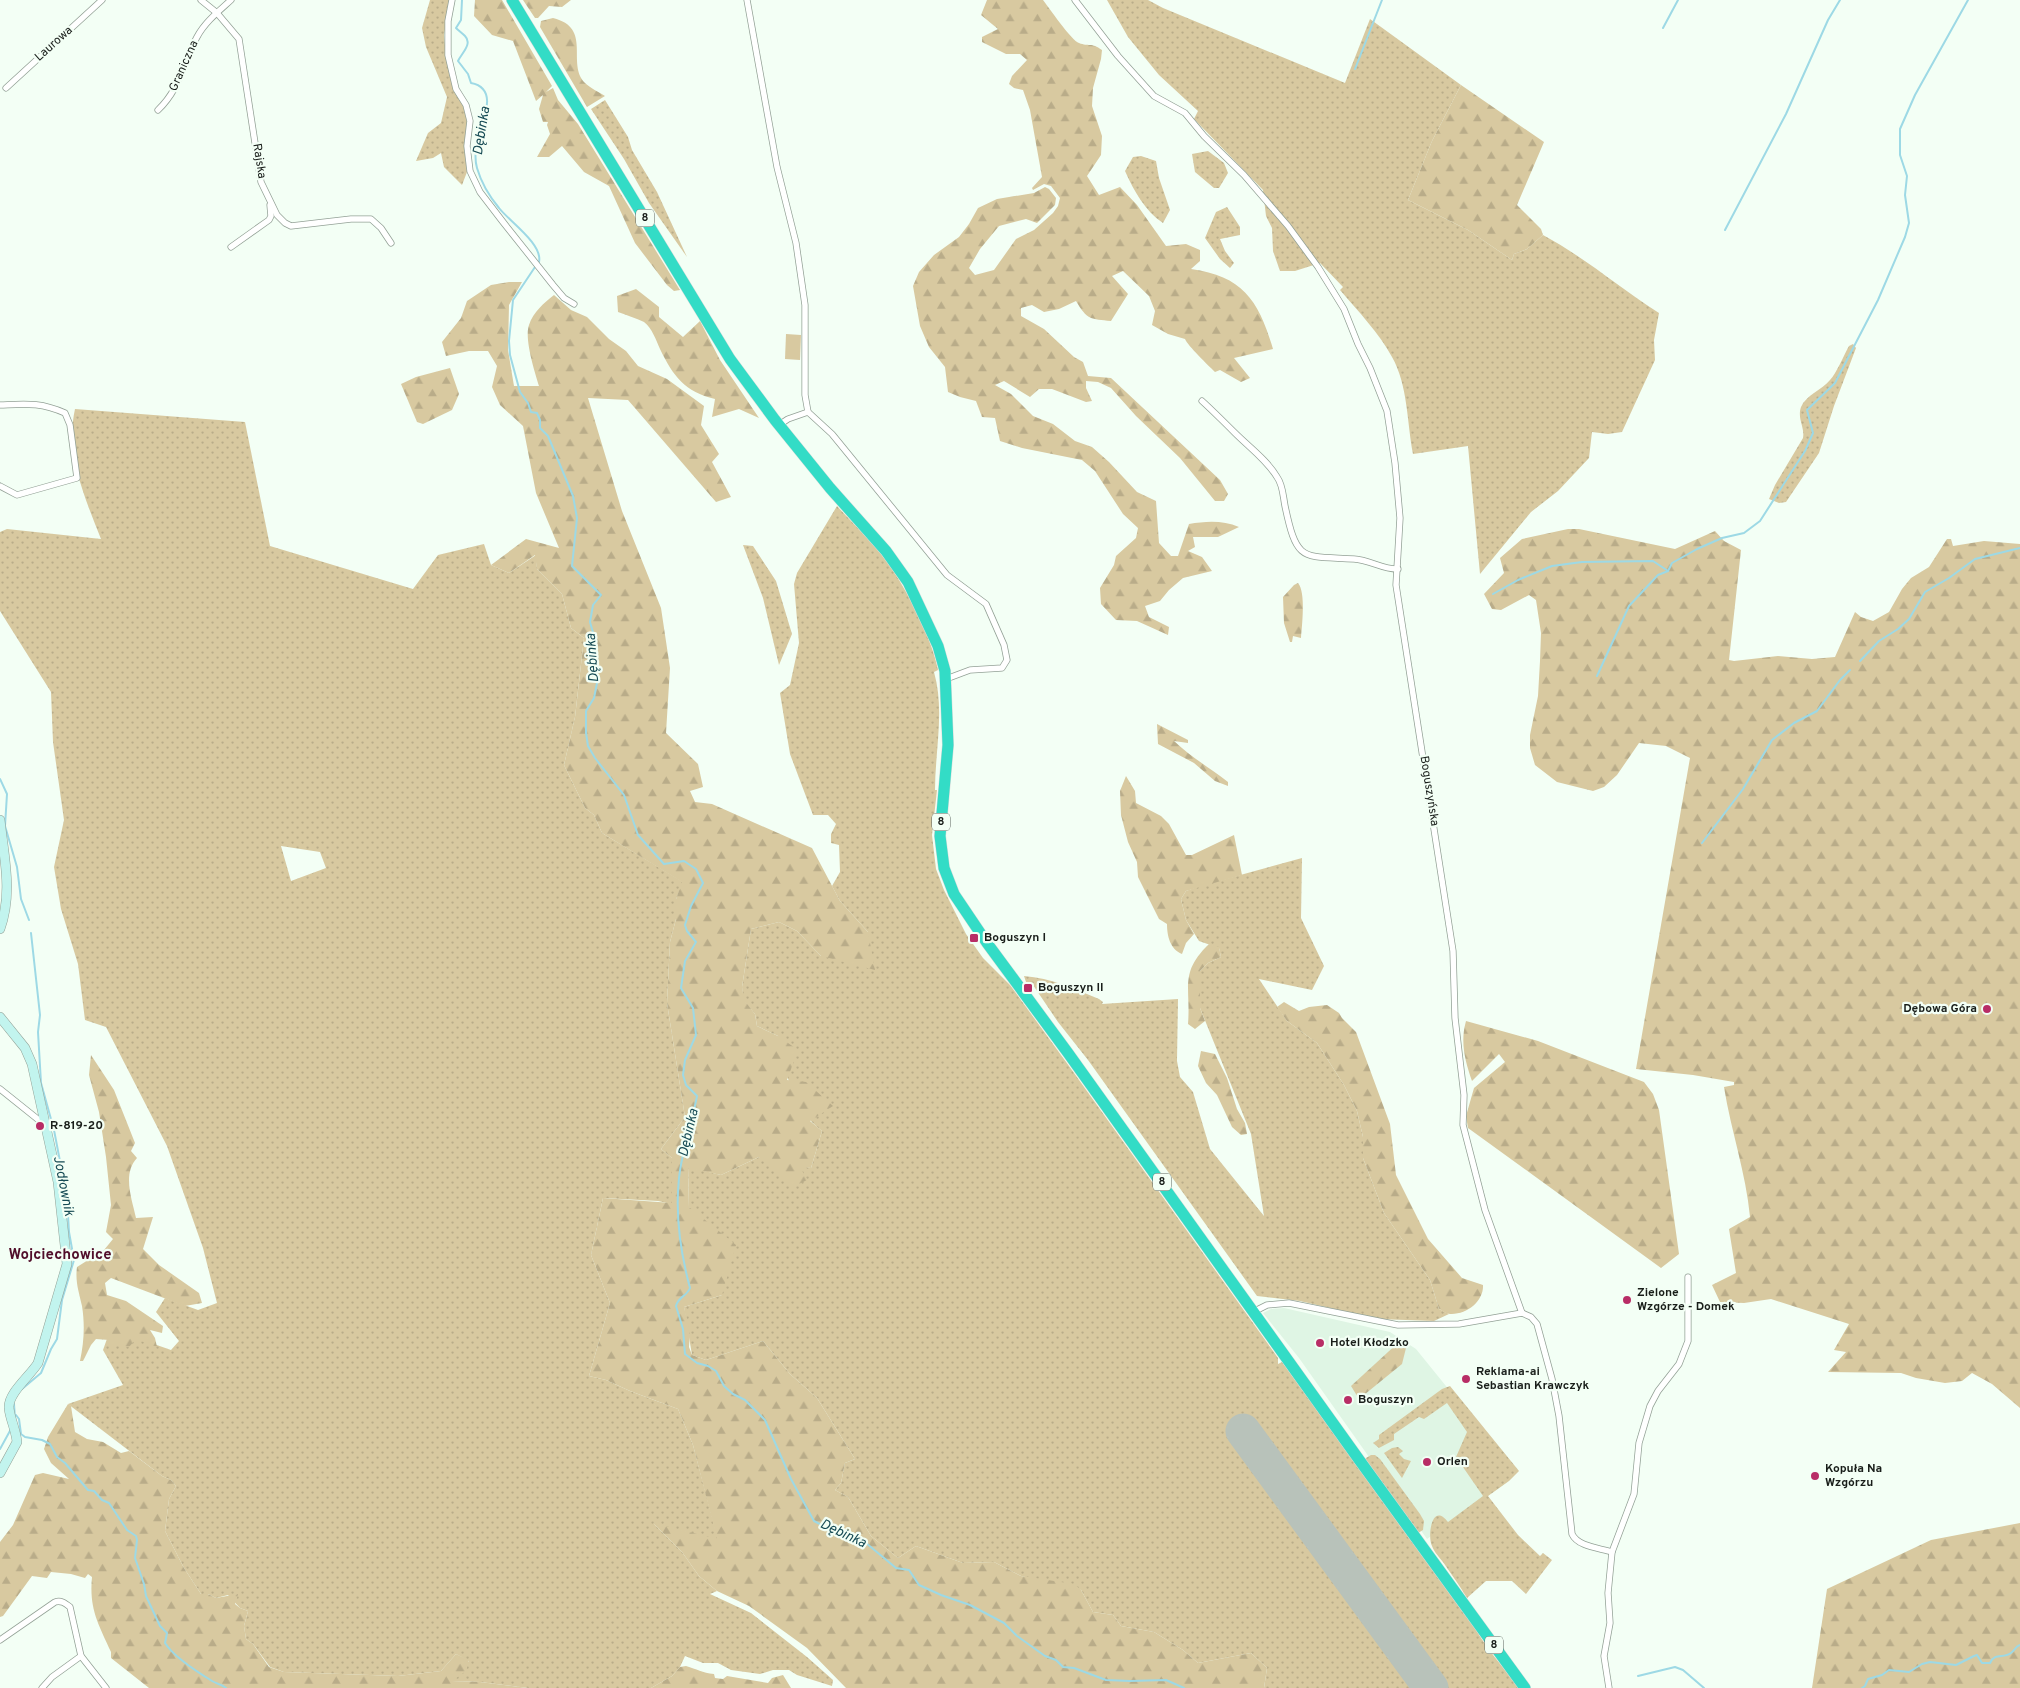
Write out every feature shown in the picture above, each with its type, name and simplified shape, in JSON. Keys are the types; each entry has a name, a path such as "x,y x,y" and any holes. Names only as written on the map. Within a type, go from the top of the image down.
{"highway":[{"name":"8","path":"514,2 724,350 750,388 779,425 830,488 897,564 908,582 938,646 946,679 947,762 940,836 944,868 952,889 987,943 1142,1154 1253,1312 1526,1688"}],"street":[{"name":"Laurowa","path":"6,88 102,0"},
{"name":"Rajska","path":"201,0 217,13 239,39 262,182 270,202 284,224 291,226 351,219 371,219 382,228 391,243"},
{"name":"Graniczna","path":"158,110 173,92 197,37 217,13 231,0"},
{"path":"452,0 448,21 448,55 456,89 466,105 470,121 467,146 470,171 480,192 503,222 564,298 574,304"},
{"path":"747,0 777,167 796,243 806,317 805,395 808,412 832,434 946,575 980,598 989,609 1004,645 1006,664 1002,668 970,670 946,679"},
{"name":"Boguszyńska","path":"1075,0 1118,56 1154,96 1184,113 1204,136 1244,175 1288,226 1318,266 1334,292 1370,368 1387,411 1395,463 1400,518 1396,585 1453,951 1455,1014 1464,1094 1463,1125 1485,1210 1522,1313"},
{"path":"231,247 269,220 271,216 270,202"},
{"path":"1202,401 1256,452 1277,476 1283,492 1290,527 1302,552 1314,557 1365,560 1388,569 1398,569"},
{"path":"0,405 48,405 65,413 70,425 77,478 17,495 0,486"},
{"path":"779,425 788,419 808,412"},
{"path":"0,820 7,880 5,914 0,929"},
{"path":"0,1017 24,1048 32,1064 61,1203 67,1264 38,1363 32,1374 10,1399 9,1409 17,1442 0,1473"},
{"path":"0,1089 46,1126"},
{"path":"1609,1688 1604,1656 1610,1623 1608,1593 1612,1552 1634,1494 1639,1443 1650,1406 1658,1391 1678,1364 1688,1341 1688,1276"},
{"path":"1253,1312 1267,1305 1289,1303 1398,1326 1459,1324 1522,1313 1531,1317 1537,1324 1552,1379 1559,1416 1572,1534 1584,1544 1612,1552"},
{"path":"0,1640 54,1602 60,1601 70,1607 81,1656 106,1688"},
{"path":"42,1688 52,1676 81,1656"}],"shaded area":[{"path":"1284,1308 1390,1332 1416,1349 1450,1391 1507,1482 1427,1539 1299,1358 1263,1313 1271,1309"}],"green space":[{"path":"430,0 450,0 444,35 446,56 464,106 467,122 464,146 467,172 462,185 444,167 441,153 433,158 416,161 428,133 441,123 447,97 426,47 422,28"},
{"path":"475,0 502,0 552,86 546,92 553,88 558,100 578,124 680,290 674,291 667,285 635,243 609,186 584,172 562,146 549,157 537,157 550,134 548,122 543,122 539,109 543,95 536,101 513,41 492,35 474,16"},
{"path":"523,0 571,0 562,7 549,6 538,18 535,18"},
{"path":"987,0 1043,0 1066,31 1076,41 1102,50 1093,88 1092,106 1102,136 1101,155 1087,176 1099,195 1120,187 1137,205 1166,246 1186,244 1200,250 1200,261 1191,269 1209,272 1224,278 1246,294 1255,304 1262,317 1273,349 1234,358 1250,378 1241,382 1220,370 1215,372 1185,339 1168,334 1152,325 1155,311 1149,296 1123,271 1112,276 1128,294 1111,321 1090,317 1083,312 1076,301 1059,309 1044,312 1032,305 1021,308 1021,316 1044,329 1074,357 1083,362 1088,376 1111,378 1220,480 1228,494 1224,501 1215,501 1180,458 1136,416 1111,388 1098,382 1086,381 1086,388 1092,401 1086,402 1052,389 1039,389 1030,397 1004,381 995,385 1011,394 1033,416 1053,424 1075,441 1092,447 1137,492 1156,501 1159,543 1171,556 1178,556 1189,524 1214,522 1227,523 1239,527 1218,537 1193,537 1195,547 1188,551 1202,557 1212,571 1183,578 1160,601 1145,606 1149,617 1169,627 1168,635 1137,621 1116,620 1101,604 1100,588 1114,565 1116,556 1136,538 1138,528 1123,514 1095,471 1082,460 1022,448 1000,441 995,418 982,417 976,401 948,392 945,367 929,347 920,326 913,286 919,272 934,255 959,237 978,208 997,199 1034,193 1045,187 1056,198 1055,205 1037,223 1026,219 999,226 980,249 969,268 975,275 994,270 1016,239 1034,230 1053,213 1058,206 1060,198 1051,186 1044,184 1033,190 1032,188 1042,177 1030,110 1023,90 1014,88 1009,84 1012,76 1027,60 1020,54 1006,54 982,42 982,37 998,29 981,15"},
{"path":"1107,0 1148,0 1163,8 1345,83 1370,19 1461,85 1432,141 1408,200 1468,230 1512,260 1514,254 1527,249 1543,235 1573,253 1659,313 1654,340 1655,360 1622,432 1608,434 1592,432 1589,458 1558,491 1531,512 1480,574 1468,446 1413,454 1401,380 1392,357 1381,339 1340,290 1343,287 1320,263 1295,271 1280,271 1273,251 1272,228 1266,216 1263,190 1194,119 1198,111 1159,75 1128,37"},
{"path":"553,18 565,23 572,30 576,38 578,66 580,75 585,83 605,96 587,107 540,27 541,21"},
{"path":"1461,85 1544,142 1517,205 1541,229 1543,235 1527,249 1514,254 1512,260 1468,230 1408,200 1432,141"},
{"path":"605,100 628,137 632,150 657,192 687,257 649,203 624,159 591,109"},
{"path":"1208,151 1224,163 1228,173 1219,188 1214,188 1195,172 1192,154"},
{"path":"1141,156 1156,161 1159,178 1170,210 1163,223 1151,213 1141,200 1125,171 1133,157"},
{"path":"1227,207 1240,227 1240,235 1220,239 1225,251 1234,263 1230,268 1220,259 1205,238 1216,212"},
{"path":"522,282 509,305 508,350 514,386 539,386 531,356 528,331 531,320 536,312 554,295 571,310 587,317 609,339 626,351 638,366 667,379 704,406 701,425 719,454 712,462 731,497 716,502 628,400 588,398 622,511 661,608 670,668 666,733 698,764 703,787 690,791 695,802 712,804 812,848 840,901 868,932 875,970 821,956 797,931 779,922 751,929 742,987 744,1000 755,1014 757,1026 778,1036 798,1050 787,1080 806,1082 833,1106 810,1121 822,1131 811,1168 800,1167 807,1180 793,1187 759,1157 721,1175 688,1168 689,1207 736,1245 722,1295 684,1307 690,1331 689,1347 692,1355 706,1360 763,1341 790,1374 817,1398 855,1459 845,1463 841,1483 835,1490 848,1497 871,1536 898,1558 916,1546 963,1563 994,1562 1021,1576 1074,1584 1081,1590 1093,1612 1113,1615 1121,1626 1154,1632 1183,1650 1198,1663 1251,1653 1267,1668 1264,1688 846,1688 807,1648 749,1606 717,1591 699,1576 682,1552 653,1523 717,1539 693,1445 678,1409 606,1380 589,1376 610,1303 591,1255 603,1198 672,1203 672,1158 661,1149 685,1117 667,1003 670,942 676,919 676,899 682,882 602,833 594,815 585,808 564,765 575,717 584,638 571,628 562,594 537,569 535,555 509,573 491,565 526,539 559,548 536,493 523,426 500,405 492,387 497,366 488,351 469,351 446,356 442,342 461,318 467,301 491,285"},
{"path":"636,289 659,307 659,317 683,337 700,321 720,360 759,418 739,409 712,417 715,399 696,392 681,382 670,367 649,327 644,322 618,312 617,296"},
{"path":"786,334 801,335 800,360 785,359"},
{"path":"1853,344 1856,348 1819,453 1786,502 1779,503 1769,499 1775,485 1803,438 1800,411 1803,403 1827,384 1849,346"},
{"path":"450,368 459,394 452,410 423,424 417,422 401,384 416,377"},
{"path":"75,409 245,422 270,546 413,589 438,555 484,544 491,565 509,573 536,555 537,569 562,594 571,628 584,638 575,717 564,765 585,808 594,815 602,833 683,882 676,899 676,919 670,942 667,1003 685,1117 661,1149 672,1158 672,1204 658,1201 603,1198 591,1255 610,1303 589,1376 606,1380 678,1409 693,1445 718,1540 654,1524 682,1552 699,1576 717,1591 710,1594 751,1613 833,1680 832,1686 797,1675 789,1670 773,1670 760,1674 731,1670 718,1663 703,1663 685,1656 680,1667 672,1676 651,1688 528,1688 480,1682 451,1681 469,1661 456,1654 441,1671 398,1676 284,1672 270,1667 253,1644 246,1639 244,1626 248,1611 240,1608 228,1595 216,1598 208,1594 201,1594 184,1568 165,1531 169,1499 176,1486 171,1480 162,1476 68,1404 123,1385 103,1350 108,1336 134,1337 171,1350 179,1341 156,1312 165,1298 198,1310 217,1303 203,1248 167,1146 106,1027 85,1020 78,964 61,909 54,867 64,820 53,742 51,692 0,611 0,532 7,529 101,539 78,476 73,443","holes":["281,846 320,852 326,868 291,881"]},
{"path":"837,506 873,544 892,569 919,618 935,658 938,670 934,672 939,701 939,731 935,775 935,790 937,790 932,835 936,869 944,890 966,934 983,958 1010,985 1278,1358 1278,1364 1282,1362 1472,1622 1488,1648 1519,1688 1264,1688 1267,1668 1251,1653 1198,1663 1183,1650 1154,1632 1121,1626 1113,1615 1093,1612 1081,1590 1021,1576 994,1562 963,1563 916,1546 898,1558 871,1536 848,1497 835,1490 841,1483 845,1463 855,1459 817,1398 790,1374 763,1341 706,1360 692,1355 684,1307 722,1295 689,1207 688,1167 721,1175 759,1157 811,1168 822,1131 803,1111 791,1088 778,1036 757,1026 755,1014 743,1000 742,987 751,929 779,922 797,931 821,956 868,932 840,901 832,886 840,872 839,845 831,843 831,834 836,824 828,815 813,815 790,754 780,693 790,685 799,643 794,584 797,573"},
{"path":"1568,529 1579,529 1675,549 1715,531 1724,541 1741,550 1729,660 1734,661 1778,656 1812,659 1835,657 1855,612 1861,617 1873,621 1889,612 1902,589 1911,578 1929,567 1947,539 1951,539 1953,546 1984,541 2020,544 2020,1408 1992,1384 1972,1373 1962,1381 1945,1383 1916,1378 1901,1373 1828,1372 1846,1352 1834,1350 1849,1324 1771,1299 1744,1303 1720,1302 1712,1285 1736,1273 1729,1229 1750,1217 1745,1184 1724,1087 1734,1085 1734,1082 1693,1075 1636,1069 1690,758 1666,746 1639,743 1617,775 1604,787 1593,791 1557,782 1535,765 1530,748 1530,735 1538,696 1541,633 1536,600 1529,595 1501,610 1492,609 1484,594 1504,573 1500,558 1522,539"},
{"path":"743,545 753,546 776,581 792,634 779,665 763,598"},
{"path":"1298,583 1303,601 1301,638 1293,636 1292,642 1290,642 1284,623 1283,597"},
{"path":"1157,724 1188,740 1188,743 1174,741 1228,782 1228,786 1215,781 1194,763 1158,744"},
{"path":"1126,776 1135,791 1136,803 1161,816 1169,824 1186,855 1192,855 1234,835 1242,875 1186,891 1181,899 1186,920 1194,934 1186,943 1182,954 1172,945 1167,924 1159,919 1138,877 1137,862 1128,842 1121,815 1120,791"},
{"path":"1302,858 1301,918 1324,966 1312,990 1259,979 1287,1021 1317,1043 1344,1085 1357,1111 1363,1137 1363,1158 1384,1213 1430,1280 1439,1309 1449,1314 1434,1321 1377,1319 1300,1301 1257,1296 1088,1060 1058,1022 1033,985 1026,982 1024,976 1063,984 1099,999 1103,1002 1102,1004 1178,999 1177,1061 1180,1077 1193,1092 1210,1149 1264,1216 1251,1134 1200,1008 1200,971 1208,963 1221,957 1219,948 1199,941 1186,920 1181,899 1186,891 1197,887"},
{"path":"1209,944 1219,947 1221,957 1208,963 1200,971 1200,1008 1205,1021 1195,1029 1188,1024 1188,981 1193,964"},
{"path":"1284,1002 1299,1011 1309,1007 1327,1005 1339,1013 1356,1032 1390,1124 1396,1175 1428,1239 1462,1278 1483,1285 1481,1296 1473,1306 1456,1314 1446,1313 1439,1309 1430,1280 1384,1213 1363,1158 1363,1137 1357,1111 1344,1085 1317,1043 1287,1021 1277,1007"},
{"path":"1466,1021 1538,1041 1644,1082 1653,1094 1659,1110 1679,1254 1661,1268 1468,1128 1466,1116 1474,1088 1505,1062 1499,1054 1472,1081 1464,1051 1463,1036"},
{"path":"1201,1051 1215,1054 1227,1078 1237,1109 1245,1123 1247,1134 1241,1135 1232,1127 1217,1095 1206,1083 1198,1066"},
{"path":"91,1055 114,1090 135,1143 131,1151 137,1158 132,1164 130,1171 129,1187 136,1218 153,1217 143,1249 159,1265 199,1293 202,1303 185,1306 111,1278 105,1283 107,1295 126,1301 163,1326 162,1333 150,1330 155,1338 157,1347 136,1339 129,1347 108,1345 109,1340 96,1339 83,1361 80,1361 84,1327 77,1282 77,1267 104,1250 113,1239 106,1232 111,1205 99,1112 89,1075"},
{"path":"1400,1341 1406,1348 1402,1364 1359,1399 1351,1386"},
{"path":"1450,1386 1519,1471 1509,1481 1488,1496 1518,1535 1540,1556 1543,1553 1552,1560 1526,1594 1512,1581 1486,1581 1467,1598 1433,1548 1430,1535 1432,1522 1435,1518 1438,1515 1448,1522 1483,1496 1456,1457 1467,1432 1447,1403 1424,1419 1419,1417 1394,1434 1394,1440 1379,1448 1373,1443 1379,1439 1379,1435 1442,1389"},
{"path":"68,1404 71,1406 75,1432 87,1439 103,1442 121,1453 129,1451 162,1476 171,1480 176,1486 169,1499 165,1531 184,1568 201,1594 208,1594 216,1598 238,1594 235,1604 248,1611 244,1626 246,1639 253,1644 269,1667 284,1672 398,1676 441,1671 456,1654 469,1660 466,1671 452,1681 480,1682 528,1688 149,1688 111,1658 111,1652 93,1607 92,1577 88,1574 85,1578 71,1574 51,1572 47,1578 32,1576 3,1616 0,1617 0,1542 13,1525 35,1475 43,1473 69,1479 51,1463 44,1449 48,1437"},
{"path":"1398,1447 1403,1451 1399,1454 1404,1459 1411,1461 1402,1478 1384,1453"},
{"path":"1371,1455 1375,1455 1380,1459 1420,1514 1424,1521 1423,1530 1418,1533 1365,1461"},
{"path":"2020,1523 2020,1688 1812,1688 1827,1589 1931,1540"},
{"path":"686,1666 714,1674 715,1678 723,1679 727,1676 768,1683 772,1678 783,1675 791,1688 651,1688 672,1676 680,1667"}],"waterway":[{"name":"Dębinka","path":"462,0 461,20 456,28 465,36 468,42 458,61 468,74 471,83 479,86 487,97 486,112 476,147 477,168 483,184 496,204 531,240 539,255 539,262"},
{"path":"1355,69 1382,0"},
{"path":"1663,28 1678,0"},
{"path":"1725,230 1786,114 1828,20 1840,0"},
{"path":"1597,676 1629,606 1658,575 1668,571 1672,563 1722,538 1744,533 1760,521 1805,451 1813,433 1807,410 1835,383 1878,300 1905,237 1909,223 1905,195 1907,176 1900,155 1900,129 1915,95 1968,0"},
{"name":"Dębinka","path":"535,267 513,300 509,341 510,355 520,392 528,403 531,412 537,413 540,420 540,428 548,436 573,496 577,518 572,566 601,595 593,605 590,622 594,636 597,663 594,672 597,683 594,698 586,711 588,746 624,795 638,835 664,864 684,861 696,869 703,883 691,906 685,925 687,931 696,942 685,961 681,988 693,1008 696,1035 685,1060 683,1075 686,1085 697,1096 682,1157 678,1192 679,1233 690,1288 676,1306 683,1329 685,1354 697,1363 708,1366 716,1371 724,1386 733,1394 745,1400 765,1420 791,1479 814,1521 831,1530 866,1543 896,1568 909,1570 919,1585 970,1605 1004,1623 1017,1636 1045,1656 1056,1660 1063,1667 1074,1668 1106,1680 1166,1680 1184,1688"},
{"path":"1860,661 1879,641 1898,629 1909,619 1925,592 1949,578 1975,559 2020,548"},
{"path":"1493,594 1518,580 1552,566 1582,562 1653,561 1668,571"},
{"path":"1702,843 1743,789 1772,740 1794,723 1817,711 1840,680 1850,670"},
{"name":"Jodłownik","path":"0,779 7,794 5,826 17,867 21,899 29,920"},
{"name":"Jodłownik","path":"22,1389 41,1373 57,1339 62,1300 74,1260 69,1232 67,1198 54,1130 41,1083 38,1032 40,1015 31,933"},
{"name":"Jodłownik","path":"14,1404 15,1418"},
{"path":"16,1415 19,1419 21,1434 25,1437 42,1440 50,1444 57,1457 65,1463 88,1490 94,1491 102,1500 109,1503 127,1530 136,1536 135,1558 146,1596 160,1626 167,1633 165,1643 187,1664 226,1688"},
{"name":"Jodłownik","path":"0,1449 11,1429"},
{"path":"1862,1688 1868,1679 1882,1675 1889,1670 1909,1672 1922,1664 1930,1662 1956,1665 1977,1655 1982,1663 1990,1663 1994,1658 2008,1655 2020,1645"},
{"path":"1638,1676 1675,1667 1683,1670 1704,1688"}],"runway":[{"path":"1243,1431 1431,1688"}],"place":[{"name":"Boguszyn I","path":"974,938"},
{"name":"Boguszyn II","path":"1028,988"},
{"name":"Dębowa Góra","path":"1987,1009"},
{"name":"R-819-20","path":"40,1126"},
{"name":"Zielone Wzgórze - Domek","path":"1627,1300"},
{"name":"Hotel Kłodzko","path":"1320,1343"},
{"name":"Reklama-ai Sebastian Krawczyk","path":"1466,1379"},
{"name":"Boguszyn","path":"1348,1400"},
{"name":"Orlen","path":"1427,1462"},
{"name":"Kopuła Na Wzgórzu","path":"1815,1476"}],"district":[{"name":"Wojciechowice","path":"60,1255"}]}
